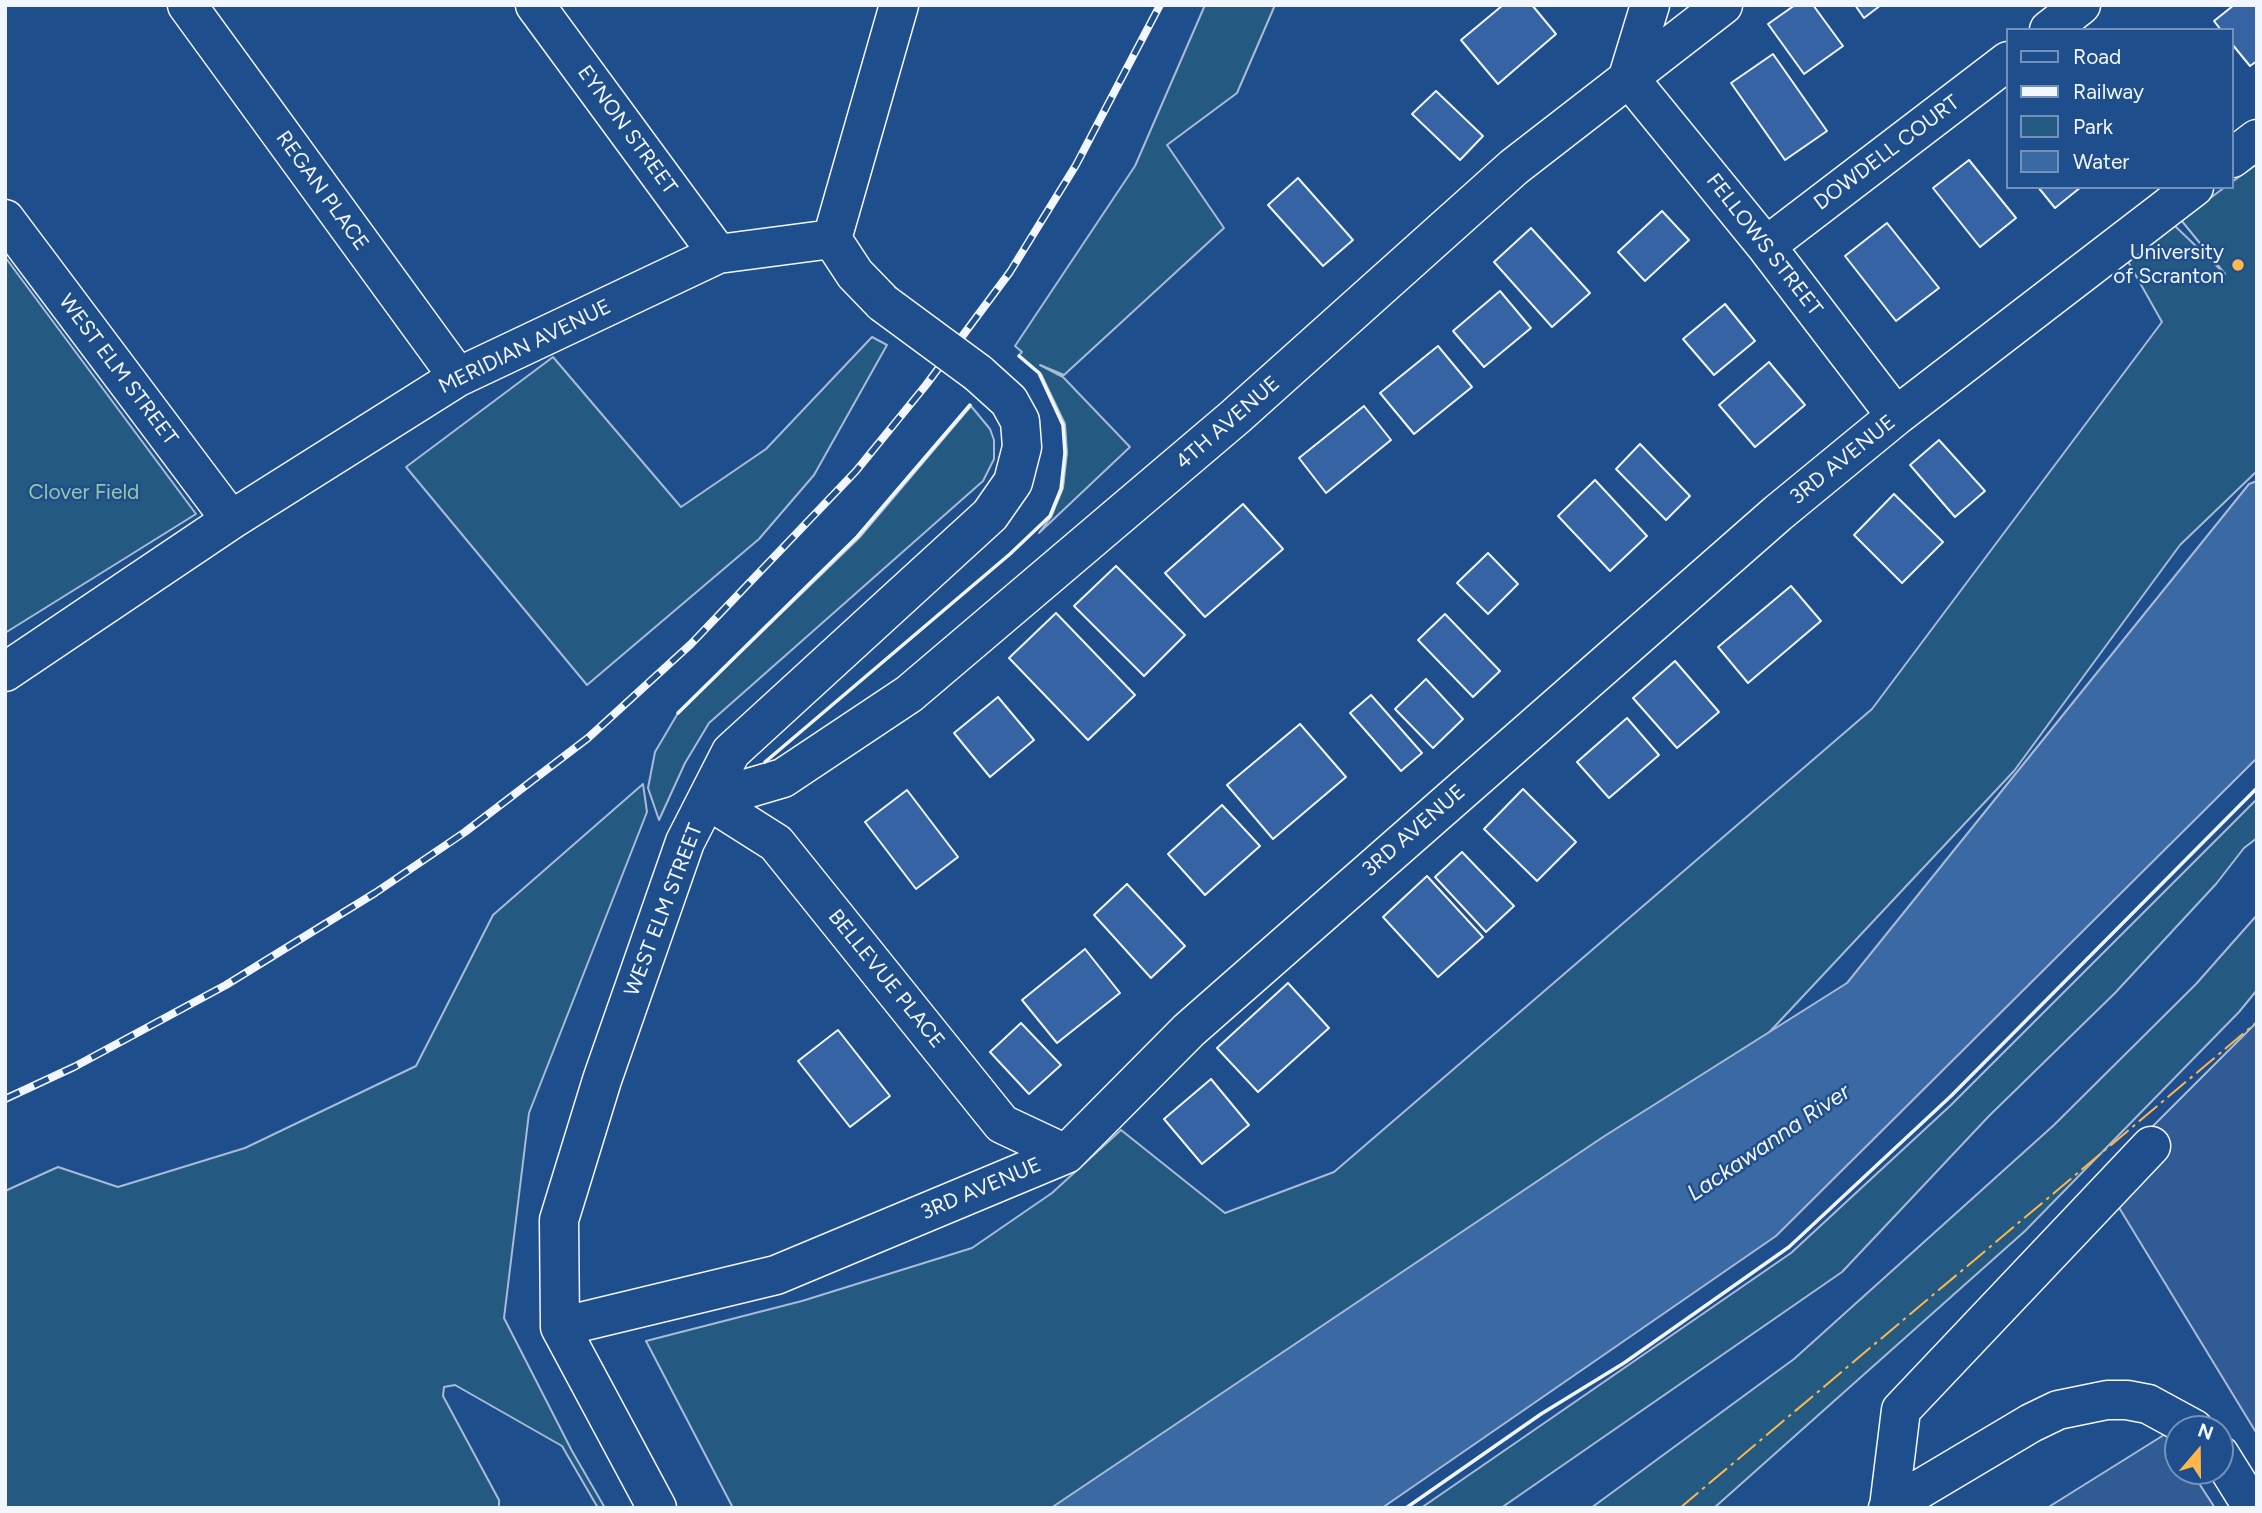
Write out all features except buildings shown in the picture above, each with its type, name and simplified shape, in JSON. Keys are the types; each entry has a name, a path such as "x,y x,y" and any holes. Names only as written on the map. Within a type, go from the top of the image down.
{"street":[{"name":"REGAN PLACE","path":"187,5 457,377"},
{"name":"EYNON STREET","path":"536,5 718,254"},
{"path":"832,239 899,5"},
{"path":"1628,77 1650,5"},
{"name":"4TH AVENUE","path":"708,800 783,778 909,694 1235,417 1514,167 1723,5"},
{"path":"2052,28 2081,5"},
{"name":"DOWDELL COURT","path":"1766,246 2007,62"},
{"name":"FELLOWS STREET","path":"1628,77 1766,246 1896,416"},
{"path":"2234,156 2257,139"},
{"name":"3RD AVENUE","path":"560,1327 776,1275 1066,1154 1189,1030 1768,522 1896,416 2191,189"},
{"name":"WEST ELM STREET","path":"5,219 231,520"},
{"name":"MERIDIAN AVENUE","path":"5,672 231,520 457,377 718,254 832,239"},
{"name":"WEST ELM STREET","path":"657,1508 560,1327 559,1220 602,1080 685,842 731,752 990,515 1013,482 1022,447 1020,421 1009,401 978,373 883,303 855,274 832,239"},
{"name":"BELLEVUE PLACE","path":"708,800 776,843 1002,1124 1066,1154"},
{"path":"1888,1507 1900,1410 2151,1146"},
{"path":"1888,1507 2058,1410 2107,1400 2148,1404 2168,1415"},
{"path":"2234,1477 2253,1508"}],"green space":[{"path":"1205,5 1275,5 1237,93 1167,145 1224,228 1064,375 1040,365 1063,377 1130,447 1039,533 1051,517 1063,488 1067,453 1065,424 1041,374 1019,355 1022,352 1015,346 1135,166"},
{"path":"2257,164 2257,471 2180,545 2014,771 1762,1040 1083,1508 733,1508 646,1341 802,1301 972,1248 1052,1193 1121,1130 1225,1213 1334,1172 1872,709 2162,322 2126,258 2174,225 2225,274 2181,220 2222,189 2234,189 2234,181"},
{"name":"Clover Field","path":"5,257 196,514 5,633"},
{"path":"872,337 887,345 814,475 759,539 587,685 406,467 553,357 681,507 766,449"},
{"path":"971,406 990,429 994,440 994,459 983,481 709,723 685,763 659,820 648,788 655,752 678,713 859,538"},
{"path":"643,784 647,812 529,1113 504,1318 572,1451 605,1508 598,1508 562,1446 455,1385 444,1387 443,1396 499,1500 499,1508 5,1508 5,1191 58,1167 118,1187 245,1148 416,1066 493,915"},
{"path":"2257,799 2257,838 2244,848 2216,884 2115,993 1989,1116 1842,1272 1501,1508 1421,1508 1791,1253 1951,1105"},
{"path":"2257,915 2257,990 2239,1012 2025,1231 1714,1508 1591,1508 1794,1359 2054,1125 2196,984"}],"shaded area":[{"path":"2257,1022 2257,1434 2101,1178"},
{"path":"2164,1435 2164,1485 2200,1485 2215,1508 2047,1508"}],"water":[{"name":"Lackawanna River","path":"2257,481 2257,758 1776,1236 1382,1508 1051,1508 1603,1137 1847,983 2249,484"}],"railway":[{"path":"5,1099 74,1067 226,985 375,893 465,832 588,738 691,644 856,471 926,385 1010,272 1076,165 1160,5"}],"wall":[{"path":"765,762 1010,554 1050,516 1061,489 1065,453 1063,425 1039,373 1019,356"},
{"path":"678,713 857,537 970,405"},
{"path":"1406,1508 1541,1414 1624,1363 1789,1247 1951,1096 2257,788"}],"power":[{"path":"1680,1508 2257,1022"}],"place":[{"name":"University of Scranton","path":"2238,265"}]}
